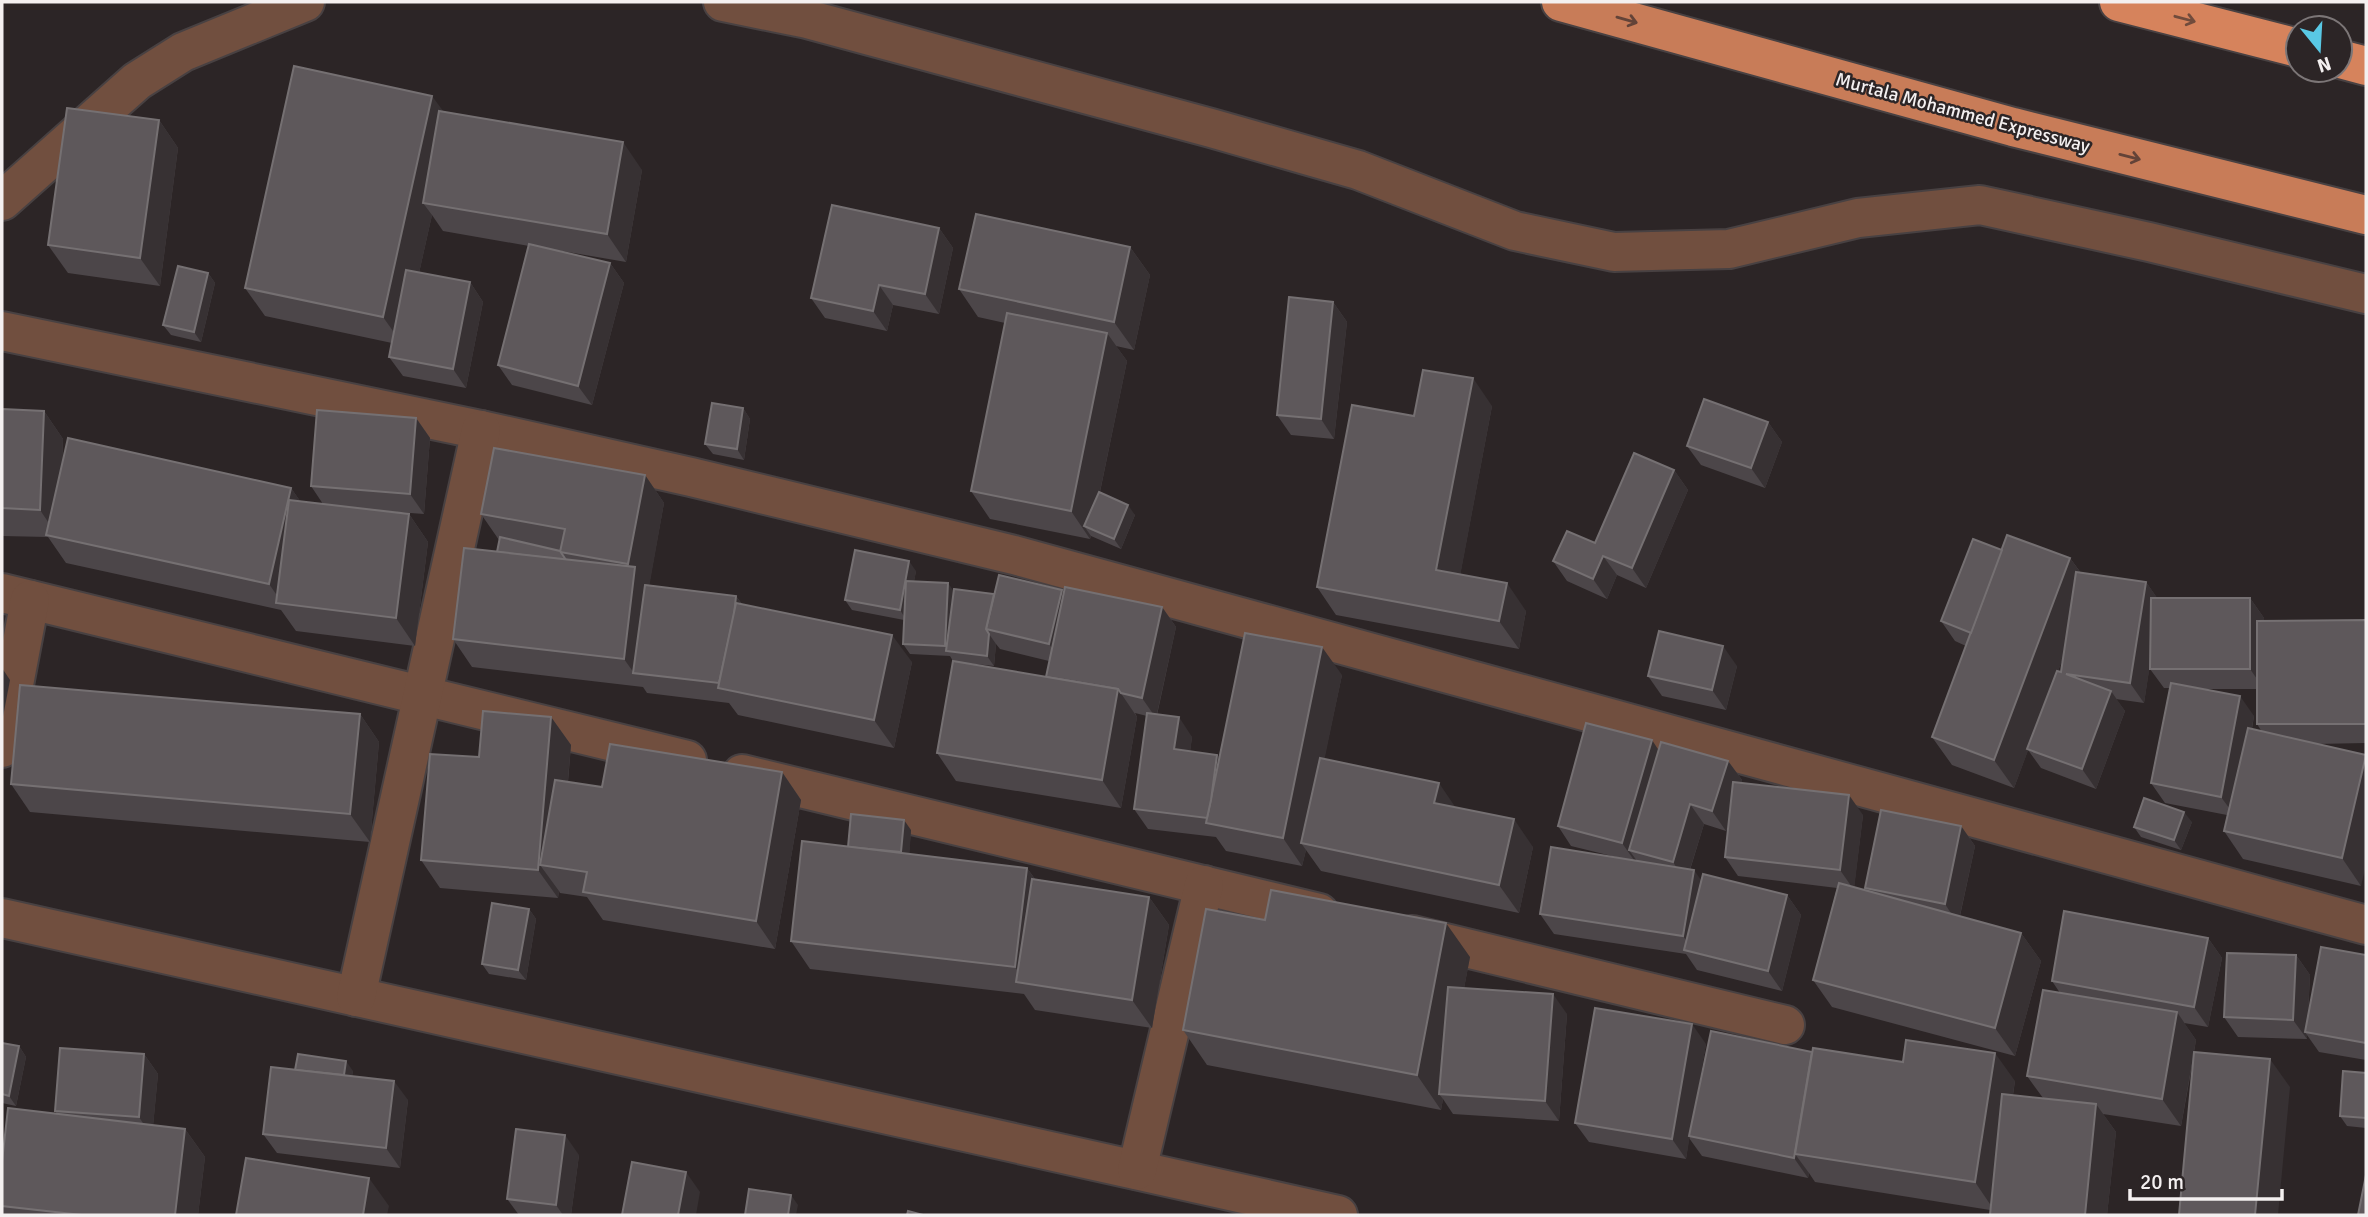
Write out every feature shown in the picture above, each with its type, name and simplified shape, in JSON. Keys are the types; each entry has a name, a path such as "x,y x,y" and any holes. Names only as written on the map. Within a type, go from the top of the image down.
{"highway":[{"name":"Murtala Mohammed Expressway","path":"1561,2 2012,127 2366,215"},
{"path":"2119,2 2284,44"}],"street":[{"path":"2,201 137,81 183,52 304,2"},
{"path":"723,2 807,19 1210,128 1358,170 1514,231 1614,252 1728,249 1858,218 1980,205 2366,294"},
{"path":"2,331 481,430 691,477 1014,555 2366,925"},
{"path":"356,998 481,430"},
{"path":"2,748 16,597 1785,1025"},
{"path":"1137,1170 1203,885"},
{"path":"2,918 1338,1215"}],"building":[{"path":"294,66 432,96 383,317 245,288"},
{"path":"67,108 159,120 140,258 48,245"},
{"path":"439,111 623,142 607,234 423,203"},
{"path":"832,205 939,228 925,294 879,285 873,311 811,298"},
{"path":"976,214 1130,247 1114,322 959,289"},
{"path":"529,244 610,263 578,386 498,365"},
{"path":"178,266 208,273 194,332 163,325"},
{"path":"406,270 470,282 453,369 389,357"},
{"path":"1289,297 1333,302 1321,419 1277,415"},
{"path":"1007,313 1107,333 1071,511 971,491"},
{"path":"1423,370 1473,378 1436,570 1507,583 1499,621 1317,587 1352,405 1414,416"},
{"path":"1704,399 1768,422 1751,468 1687,446"},
{"path":"712,403 743,408 737,449 705,444"},
{"path":"2,409 44,411 40,510 2,508"},
{"path":"317,410 416,418 410,494 311,486"},
{"path":"68,438 291,488 269,584 46,535"},
{"path":"494,448 645,475 628,564 560,552 565,529 481,514"},
{"path":"1634,453 1674,470 1632,568 1603,556 1593,579 1553,561 1567,531 1595,543"},
{"path":"1099,492 1128,505 1114,539 1084,526"},
{"path":"289,500 409,514 396,618 276,603"},
{"path":"2007,535 2070,558 1994,760 1932,737"},
{"path":"500,537 560,551 566,560 497,552"},
{"path":"1973,539 2002,550 1971,633 1941,621"},
{"path":"464,548 635,567 624,659 453,639"},
{"path":"855,550 909,561 900,610 845,600"},
{"path":"2076,572 2146,582 2130,683 2066,674 2111,691 2082,769 2027,749 2057,671 2061,672"},
{"path":"999,575 1062,590 1049,644 986,629"},
{"path":"906,581 948,583 945,646 903,644"},
{"path":"645,585 736,596 719,683 633,673"},
{"path":"1065,587 1162,607 1142,698 1121,693 1118,689 1046,677"},
{"path":"954,589 994,594 986,629 989,634 987,656 946,651"},
{"path":"2151,598 2250,598 2250,669 2150,669"},
{"path":"736,603 892,635 874,720 718,688"},
{"path":"2366,620 2366,724 2257,724 2257,621"},
{"path":"1659,631 1723,646 1712,690 1648,676"},
{"path":"1245,633 1322,647 1283,838 1206,823"},
{"path":"953,661 1118,689 1102,780 937,753"},
{"path":"2171,683 2240,696 2221,797 2151,783"},
{"path":"20,685 360,714 350,814 11,784"},
{"path":"483,711 551,717 538,870 421,860 430,754 479,757"},
{"path":"1147,713 1179,717 1174,749 1217,755 1207,818 1134,809"},
{"path":"1586,723 1652,740 1622,843 1558,826"},
{"path":"2248,728 2366,755 2342,858 2224,831"},
{"path":"1661,742 1728,761 1712,811 1690,804 1673,862 1629,850"},
{"path":"610,744 782,772 756,921 583,892 587,872 540,865 555,780 602,787"},
{"path":"1320,758 1439,783 1434,803 1514,819 1499,885 1301,843"},
{"path":"1733,782 1849,795 1840,870 1725,857"},
{"path":"2144,798 2184,812 2174,840 2134,827"},
{"path":"1881,810 1961,826 1945,904 1865,888"},
{"path":"851,814 904,820 901,852 848,847"},
{"path":"802,841 1027,868 1015,967 791,941"},
{"path":"1551,847 1694,870 1683,936 1540,914"},
{"path":"1703,874 1787,895 1768,971 1684,950"},
{"path":"1032,879 1149,897 1132,1000 1016,982"},
{"path":"1839,883 2021,933 1995,1028 1813,980"},
{"path":"1271,890 1446,923 1417,1075 1183,1030 1206,909 1265,920"},
{"path":"492,903 529,909 518,970 482,964"},
{"path":"2064,911 2208,938 2194,1007 2052,981"},
{"path":"2321,947 2366,955 2366,1043 2305,1032"},
{"path":"2227,953 2296,955 2293,1020 2224,1017"},
{"path":"1448,987 1553,994 1545,1101 1439,1094"},
{"path":"2043,990 2177,1012 2162,1099 2027,1076"},
{"path":"1595,1008 1692,1024 1672,1139 1575,1123"},
{"path":"1711,1031 1812,1052 1794,1158 1689,1136"},
{"path":"1906,1040 1995,1053 1975,1182 1795,1154 1813,1048 1903,1062"},
{"path":"2,1043 19,1046 9,1096 2,1094"},
{"path":"60,1048 144,1054 139,1117 55,1111"},
{"path":"2194,1052 2270,1059 2255,1215 2179,1215"},
{"path":"298,1054 346,1061 344,1075 295,1070"},
{"path":"271,1067 394,1081 386,1148 263,1134"},
{"path":"2343,1071 2366,1073 2366,1118 2340,1116"},
{"path":"2002,1094 2096,1104 2085,1215 1990,1215"},
{"path":"8,1108 185,1129 175,1215 82,1215 2,1206 2,1162"},
{"path":"516,1129 565,1135 556,1205 507,1199"},
{"path":"246,1158 369,1178 363,1215 236,1215"},
{"path":"632,1162 686,1172 678,1215 622,1215"},
{"path":"2366,1175 2366,1215 2358,1215"},
{"path":"749,1189 791,1195 788,1215 745,1215"},
{"path":"908,1211 923,1215 907,1215"}]}
